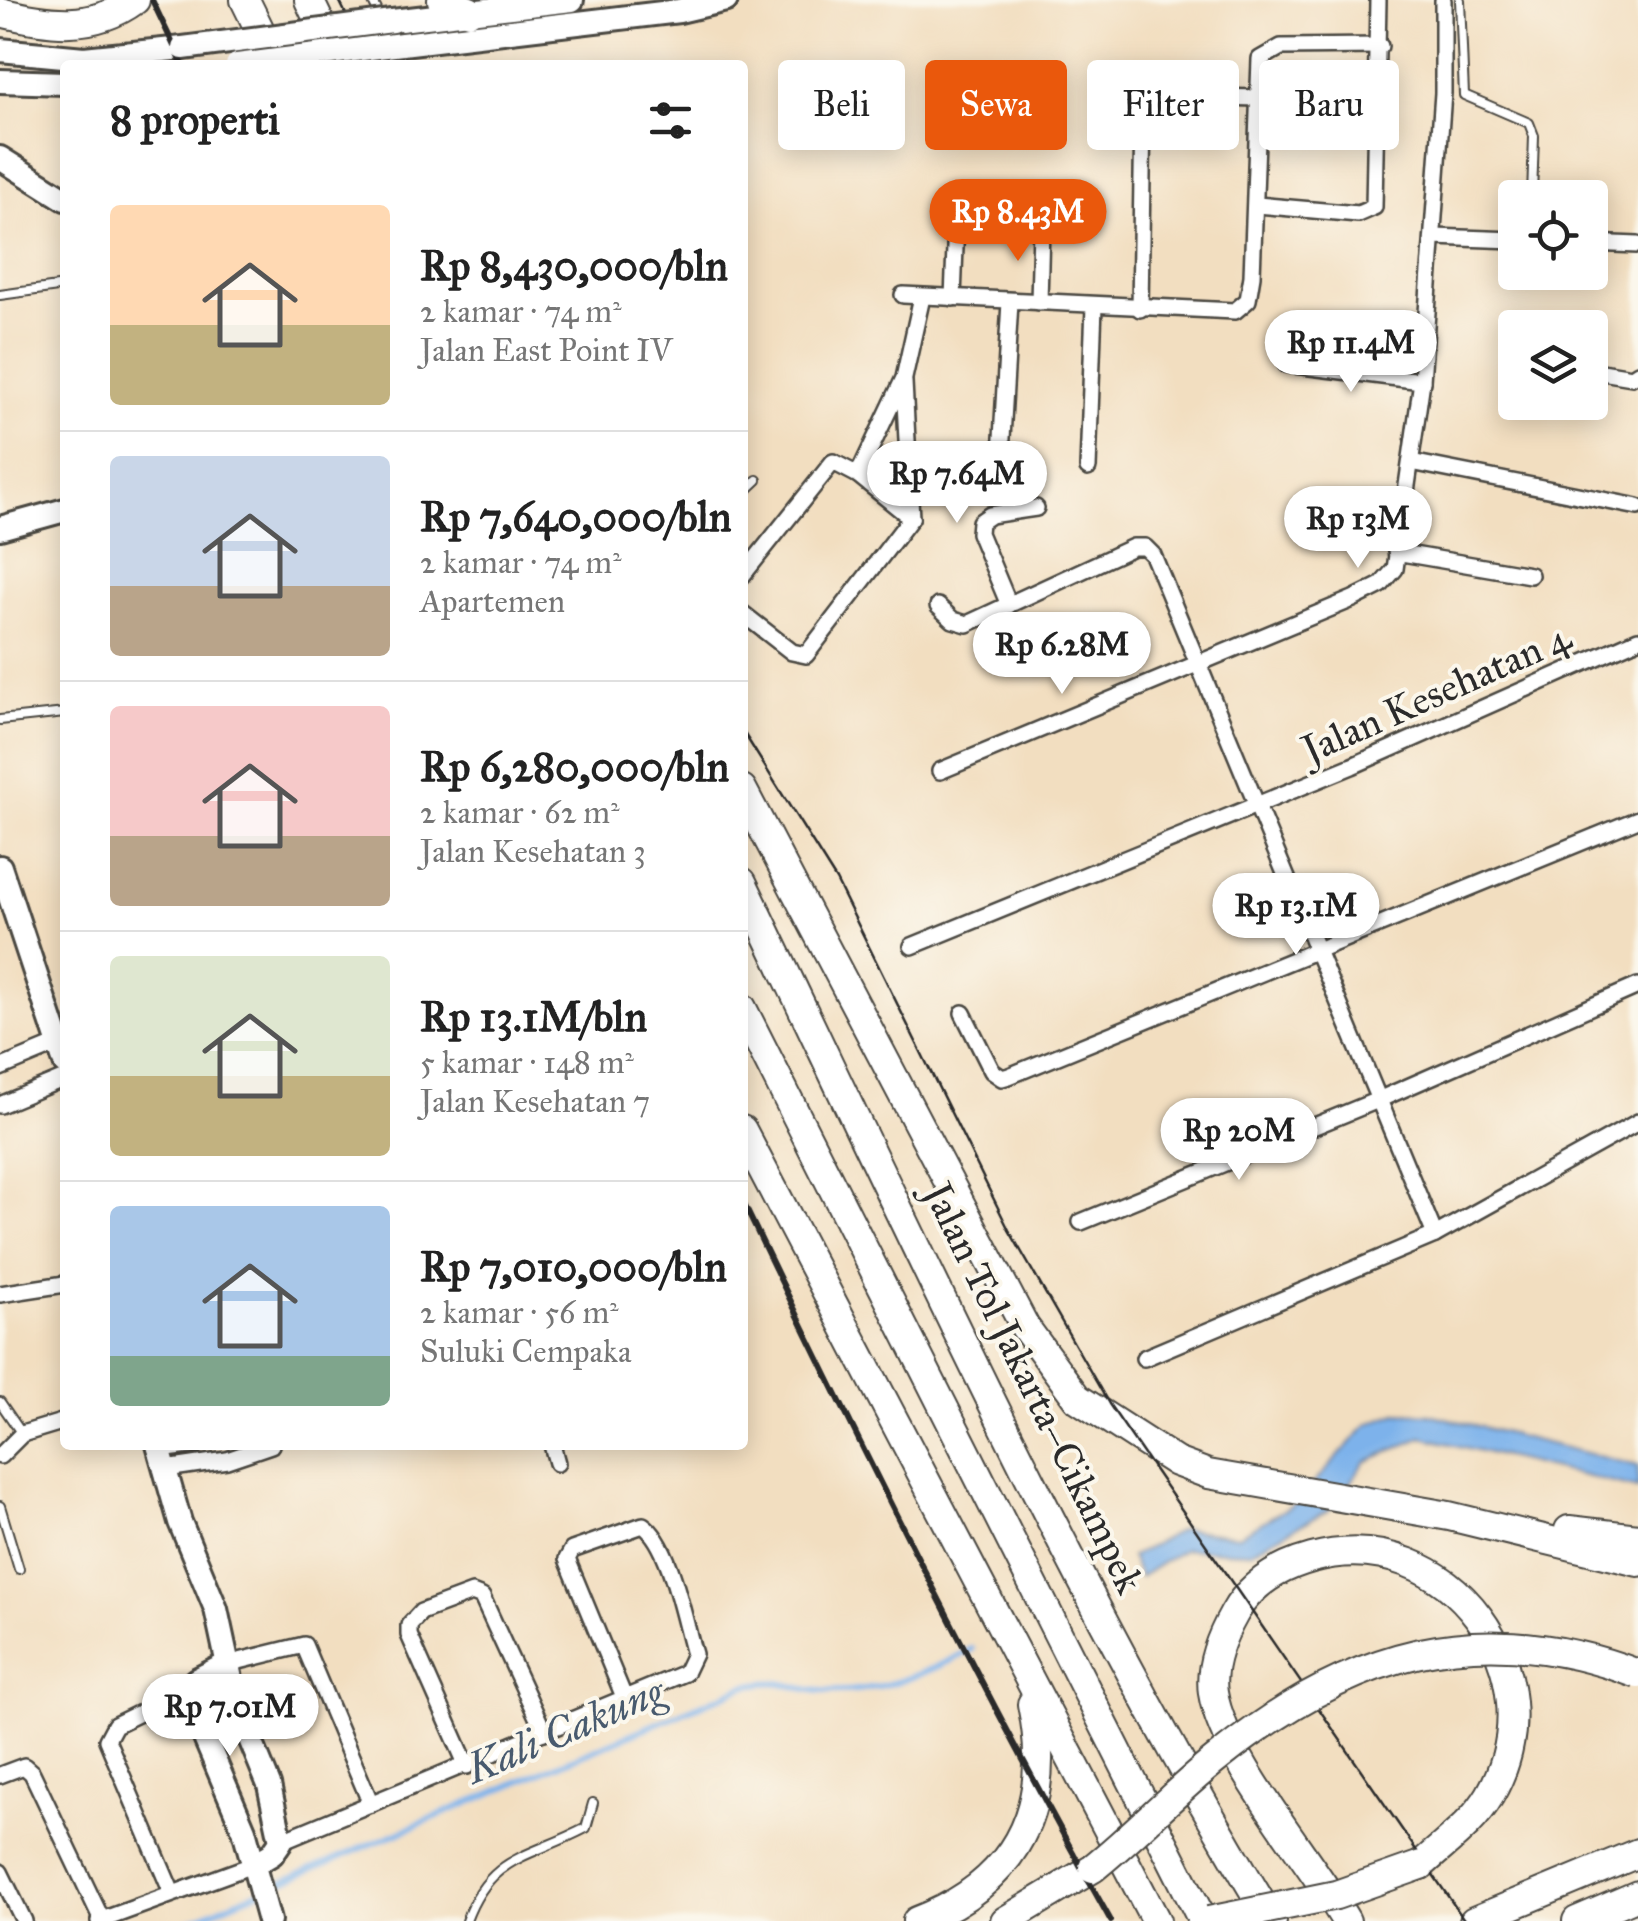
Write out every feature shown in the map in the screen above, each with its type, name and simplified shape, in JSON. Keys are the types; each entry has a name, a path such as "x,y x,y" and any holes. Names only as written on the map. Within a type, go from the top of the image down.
{"highway":[{"path":"0,12 34,10 94,21 134,0"},
{"path":"245,0 275,60"},
{"path":"309,0 338,60"},
{"path":"434,8 468,12"},
{"path":"748,800 1025,1326 1077,1398 1176,1462 1208,1474 1453,1517 1638,1562"},
{"name":"Jalan Tol Jakarta–Cikampek","path":"748,894 1076,1566 1177,1762 1272,1921"},
{"path":"748,1020 1206,1921 1336,1895 1421,1865 1461,1831 1490,1796 1507,1753 1512,1714 1498,1656 1472,1606 1435,1573 1416,1562 1389,1553 1331,1553 1292,1563 1257,1584 1238,1606 1214,1665 1212,1689 1230,1744 1346,1921"},
{"path":"748,1142 1027,1682 1156,1921"},
{"path":"1453,1517 1638,1538"},
{"path":"1005,1921 1093,1868 1216,1759 1288,1706 1392,1658 1454,1644 1548,1646 1638,1674"},
{"path":"917,1921 957,1904 990,1880 1013,1853 1026,1826 1036,1790 1038,1752 1027,1682"},
{"path":"1474,1921 1638,1852"},
{"path":"1578,1921 1638,1895"}],"main road":[{"path":"468,12 572,0"},
{"path":"277,60 726,0"},
{"path":"0,50 84,58 184,48 434,8"},
{"path":"0,82 60,83"},
{"path":"0,158 60,196"},
{"path":"0,528 60,511"},
{"path":"0,867 60,1043"},
{"path":"161,1455 180,1522 216,1609 237,1706 273,1797 281,1840 272,1854 264,1901"},
{"path":"227,1664 196,1680 186,1690 264,1901"}],"street":[{"path":"1257,205 1358,214 1374,206 1378,0"},
{"path":"940,770 1381,585 1395,569 1422,381 1434,237 1443,93 1442,0"},
{"path":"1260,60 1270,50 1380,46"},
{"path":"903,296 1140,309 1223,312 1242,308 1252,276 1259,98 1165,96 1153,100 1144,110 1140,309"},
{"path":"954,298 957,197"},
{"path":"1039,302 1040,228"},
{"path":"1434,237 1498,239"},
{"path":"1608,244 1638,245"},
{"path":"858,475 904,378 922,297"},
{"path":"1000,455 1010,302"},
{"path":"1088,468 1094,306"},
{"path":"1286,364 1422,381"},
{"path":"1608,373 1632,377 1638,374"},
{"path":"748,618 792,652 806,655 911,518 904,378"},
{"path":"1411,462 1638,506"},
{"path":"748,568 828,464 837,463 858,475 911,518"},
{"path":"1009,605 979,532 980,522 990,515 1036,508"},
{"path":"938,606 953,620 967,624 1133,546 1145,547 1163,576 1200,663 1434,1235"},
{"path":"1396,552 1530,575"},
{"name":"Jalan Kesehatan 4","path":"912,946 1259,805 1638,639"},
{"path":"964,1013 992,1071 1002,1078 1638,819"},
{"path":"1081,1222 1378,1100 1638,986"},
{"path":"0,1068 60,1046"},
{"path":"0,1105 60,1080"},
{"path":"1144,1358 1434,1235 1638,1122"},
{"path":"0,1294 60,1285"},
{"path":"0,1456 22,1434 60,1423"},
{"path":"161,1455 227,1460 243,1450"},
{"path":"553,1450 557,1463"},
{"path":"281,1840 685,1673 694,1654 665,1557 644,1526 629,1527 572,1550 567,1566 624,1697"},
{"path":"467,1766 409,1635 409,1625 421,1612 472,1593 482,1597 544,1732"},
{"path":"227,1664 304,1645 371,1804"},
{"path":"172,1894 107,1740 115,1725 186,1690"},
{"path":"0,1775 24,1766 32,1772 101,1920 172,1894 264,1901"},
{"path":"0,1872 24,1921"}],"lane":[{"path":"372,0 402,60"},
{"path":"1460,0 1464,96 1529,122 1534,136 1533,180"},
{"path":"0,295 60,287"},
{"path":"748,488 757,480"},
{"path":"0,720 60,714"},
{"path":"0,1402 22,1434"},
{"path":"0,1506 20,1569"},
{"path":"466,1921 478,1888 507,1862 586,1828 593,1803"}],"water":[{"path":"1397,1413 1429,1414 1638,1466 1638,1489 1422,1437 1365,1462 1329,1510 1249,1552 1184,1549 1140,1577 1131,1557 1182,1529 1238,1536 1296,1503 1368,1424"}],"waterway":[{"name":"Kali Cakung","path":"189,1921 745,1686 770,1682 822,1691 881,1686 918,1675 972,1649"}],"tram line":[{"path":"339,0 369,60"},
{"path":"748,740 836,880 1009,1230 1109,1404 1465,1921"}],"railway":[{"path":"152,0 181,60"},
{"path":"748,1212 921,1564 1111,1921"}]}
